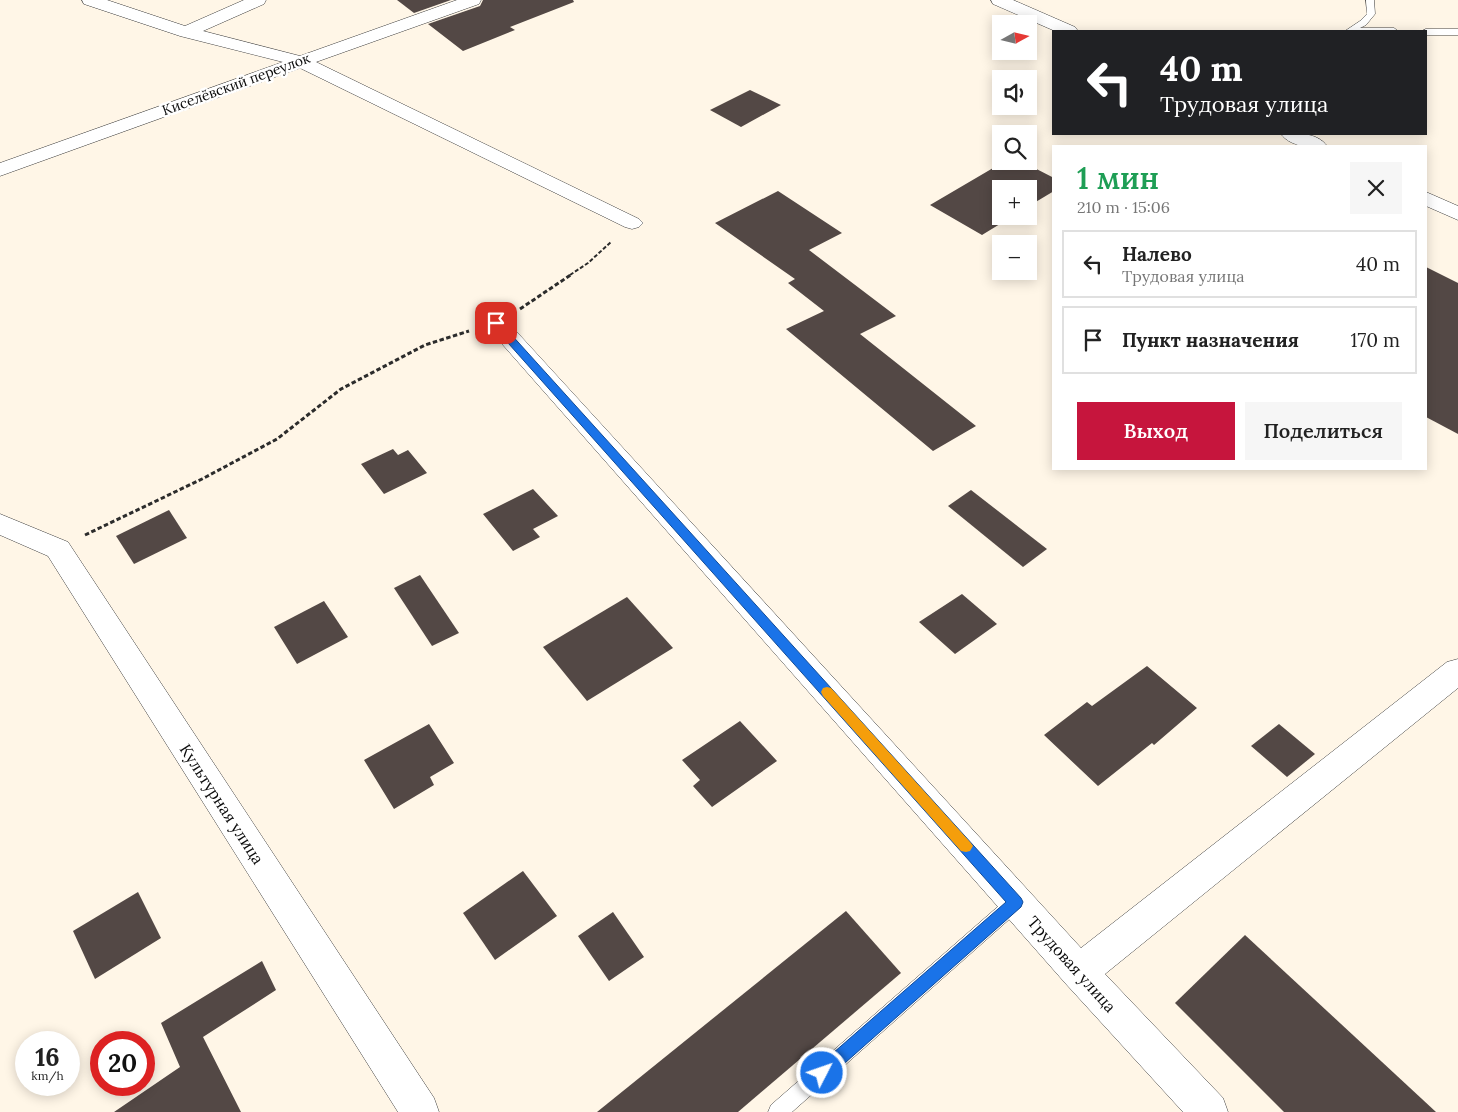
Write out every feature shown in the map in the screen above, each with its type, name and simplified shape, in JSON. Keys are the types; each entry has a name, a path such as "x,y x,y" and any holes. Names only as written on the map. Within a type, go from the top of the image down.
{"street":[{"path":"90,0 186,32 299,61 632,223"},
{"path":"186,32 258,0"},
{"name":"Киселёвский переулок","path":"0,170 473,0"},
{"path":"999,0 1066,30"},
{"path":"1293,135 1316,145"},
{"path":"1427,198 1458,214"},
{"name":"Трудовая улица","path":"496,323 1079,972 1209,1112"},
{"path":"0,524 58,549"},
{"name":"Культурная улица","path":"58,549 420,1112"},
{"path":"1079,972 1458,671"}],"lane":[{"path":"1351,30 1363,23 1371,14 1370,0"},
{"path":"1427,32 1458,32"},
{"path":"778,1112 1016,902"}],"path":[{"path":"58,549 277,439 341,389 394,361 425,345 496,323 530,304 588,263 632,223"}],"building":[{"path":"397,0 451,0 414,13"},
{"path":"483,0 573,0 574,2 510,27 515,30 463,51 428,24 480,6"},
{"path":"750,90 781,105 741,127 710,110"},
{"path":"992,169 1037,169 1052,177 1052,192 1037,201 1037,180 992,180 992,225 998,225 982,235 930,205"},
{"path":"778,191 842,233 809,250 896,316 860,334 976,426 933,451 786,329 824,311 788,283 795,279 715,223"},
{"path":"1427,268 1458,283 1458,434 1427,418"},
{"path":"393,449 398,455 408,450 427,473 384,494 361,464"},
{"path":"533,489 558,516 533,529 540,537 513,551 483,514"},
{"path":"971,490 1047,549 1023,567 948,506"},
{"path":"169,510 187,538 134,564 116,536"},
{"path":"420,575 459,633 432,646 394,588"},
{"path":"962,594 997,624 955,654 919,622"},
{"path":"627,597 673,648 587,701 543,647"},
{"path":"324,601 348,637 297,664 274,627"},
{"path":"1147,666 1197,708 1154,745 1152,743 1098,786 1044,735 1087,702 1092,706"},
{"path":"740,721 777,761 712,807 693,786 700,780 682,760"},
{"path":"429,724 454,763 430,777 434,785 394,809 364,760"},
{"path":"1279,724 1315,754 1287,777 1251,746"},
{"path":"523,871 557,916 495,960 463,913"},
{"path":"138,892 161,938 95,979 73,931"},
{"path":"846,911 901,973 738,1112 597,1112"},
{"path":"613,912 644,957 609,981 578,936"},
{"path":"1245,935 1436,1112 1284,1112 1175,1003"},
{"path":"262,961 276,990 203,1037 241,1112 114,1112 137,1096 155,1096 155,1084 180,1067 161,1023"}],"slow traffic":[{"path":"827,692 966,846"}],"route":[{"path":"496,323 1016,902 822,1073"}]}
